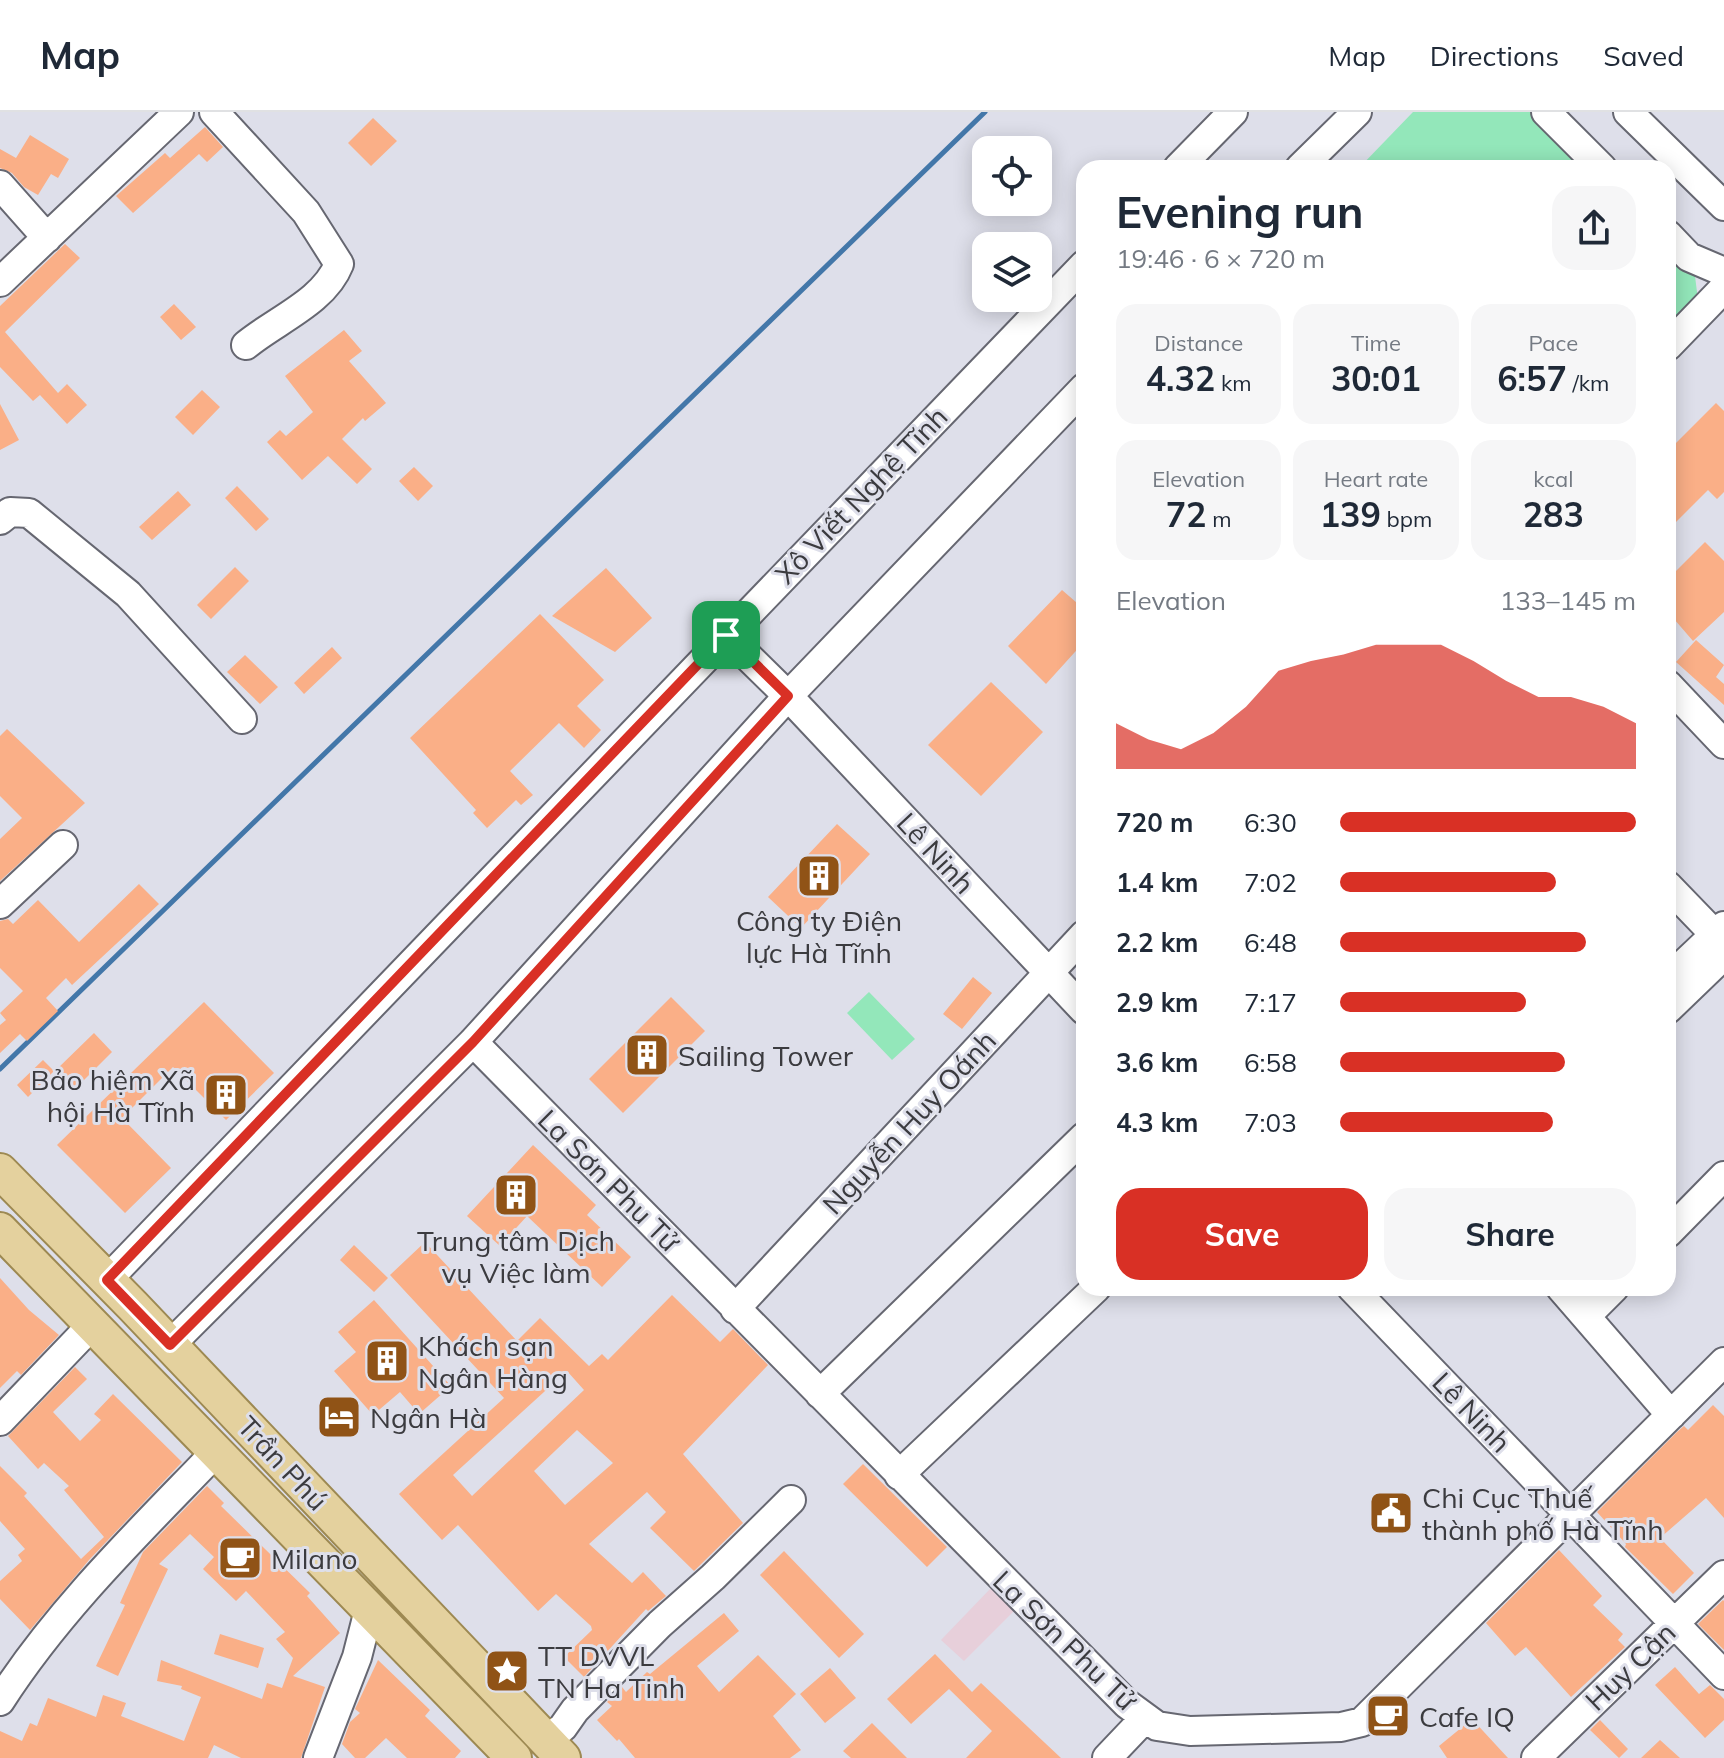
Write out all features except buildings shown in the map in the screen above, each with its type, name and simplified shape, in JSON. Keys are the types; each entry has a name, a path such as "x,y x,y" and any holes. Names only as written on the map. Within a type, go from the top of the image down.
{"main road":[{"name":"Trần Phú","path":"0,1171 554,1749"},
{"name":"Trần Phú","path":"0,1230 514,1758"}],"street":[{"path":"0,282 179,112"},
{"path":"214,112 306,212 339,264 333,280 316,295 246,345"},
{"path":"1186,160 1233,112"},
{"path":"1308,160 1357,112"},
{"path":"1546,112 1594,160"},
{"path":"1628,112 1724,206"},
{"path":"0,185 47,238"},
{"path":"1676,243 1689,257 1724,272"},
{"name":"Xô Viết Nghệ Tĩnh","path":"107,1280 1076,273"},
{"path":"1676,338 1724,288"},
{"path":"170,1345 473,1042 788,696 1076,396"},
{"path":"0,520 10,512 29,513 54,531 128,594 242,719"},
{"name":"Lê Ninh","path":"726,635 788,696 1076,1002"},
{"path":"1676,693 1724,744"},
{"path":"0,904 63,845"},
{"path":"1676,894 1722,940"},
{"path":"1676,973 1722,940"},
{"path":"1676,999 1722,940"},
{"name":"Nguyễn Huy Oánh","path":"735,1309 1076,943"},
{"name":"La Sơn Phu Tử","path":"473,1042 1127,1704 1157,1726 1190,1731 1341,1727 1362,1722 1724,1362"},
{"path":"820,1394 1076,1145"},
{"path":"1676,1225 1724,1176"},
{"path":"899,1475 1088,1296"},
{"name":"Lê Ninh","path":"1369,1296 1724,1675"},
{"path":"1568,1296 1671,1415"},
{"path":"1586,1316 1606,1296"},
{"path":"0,1421 91,1326"},
{"path":"0,1701 21,1667 108,1566 215,1453"},
{"path":"554,1749 563,1727 575,1710 660,1624 791,1500"},
{"name":"Huy Cận","path":"1536,1758 1724,1575"},
{"path":"318,1758 357,1657 369,1610"},
{"path":"1107,1758 1145,1718"}],"shaded area":[{"path":"991,1588 1014,1611 964,1661 941,1640"}],"green space":[{"path":"1413,112 1531,112 1579,160 1367,160"},
{"path":"1676,257 1695,276 1698,300 1676,322"},
{"path":"869,992 915,1039 892,1060 847,1013"}],"waterway":[{"path":"0,1069 985,112"}],"place":[{"name":"Công ty Điện lực Hà Tĩnh","path":"819,876"},
{"name":"Sailing Tower","path":"647,1055"},
{"name":"Bảo hiệm Xã hội Hà Tĩnh","path":"226,1095"},
{"name":"Trung tâm Dịch vụ Việc làm","path":"516,1195"},
{"name":"Khách sạn Ngân Hàng","path":"387,1361"},
{"name":"Ngân Hà","path":"339,1417"},
{"name":"Chi Cục Thuế thành phố Hà Tĩnh","path":"1391,1513"},
{"name":"Milano","path":"240,1558"},
{"name":"TT DVVL TN Ha Tinh","path":"507,1671"},
{"name":"Cafe IQ","path":"1388,1716"}],"route":[{"path":"726,635 788,696 473,1042 170,1345 107,1280 726,635"}]}
